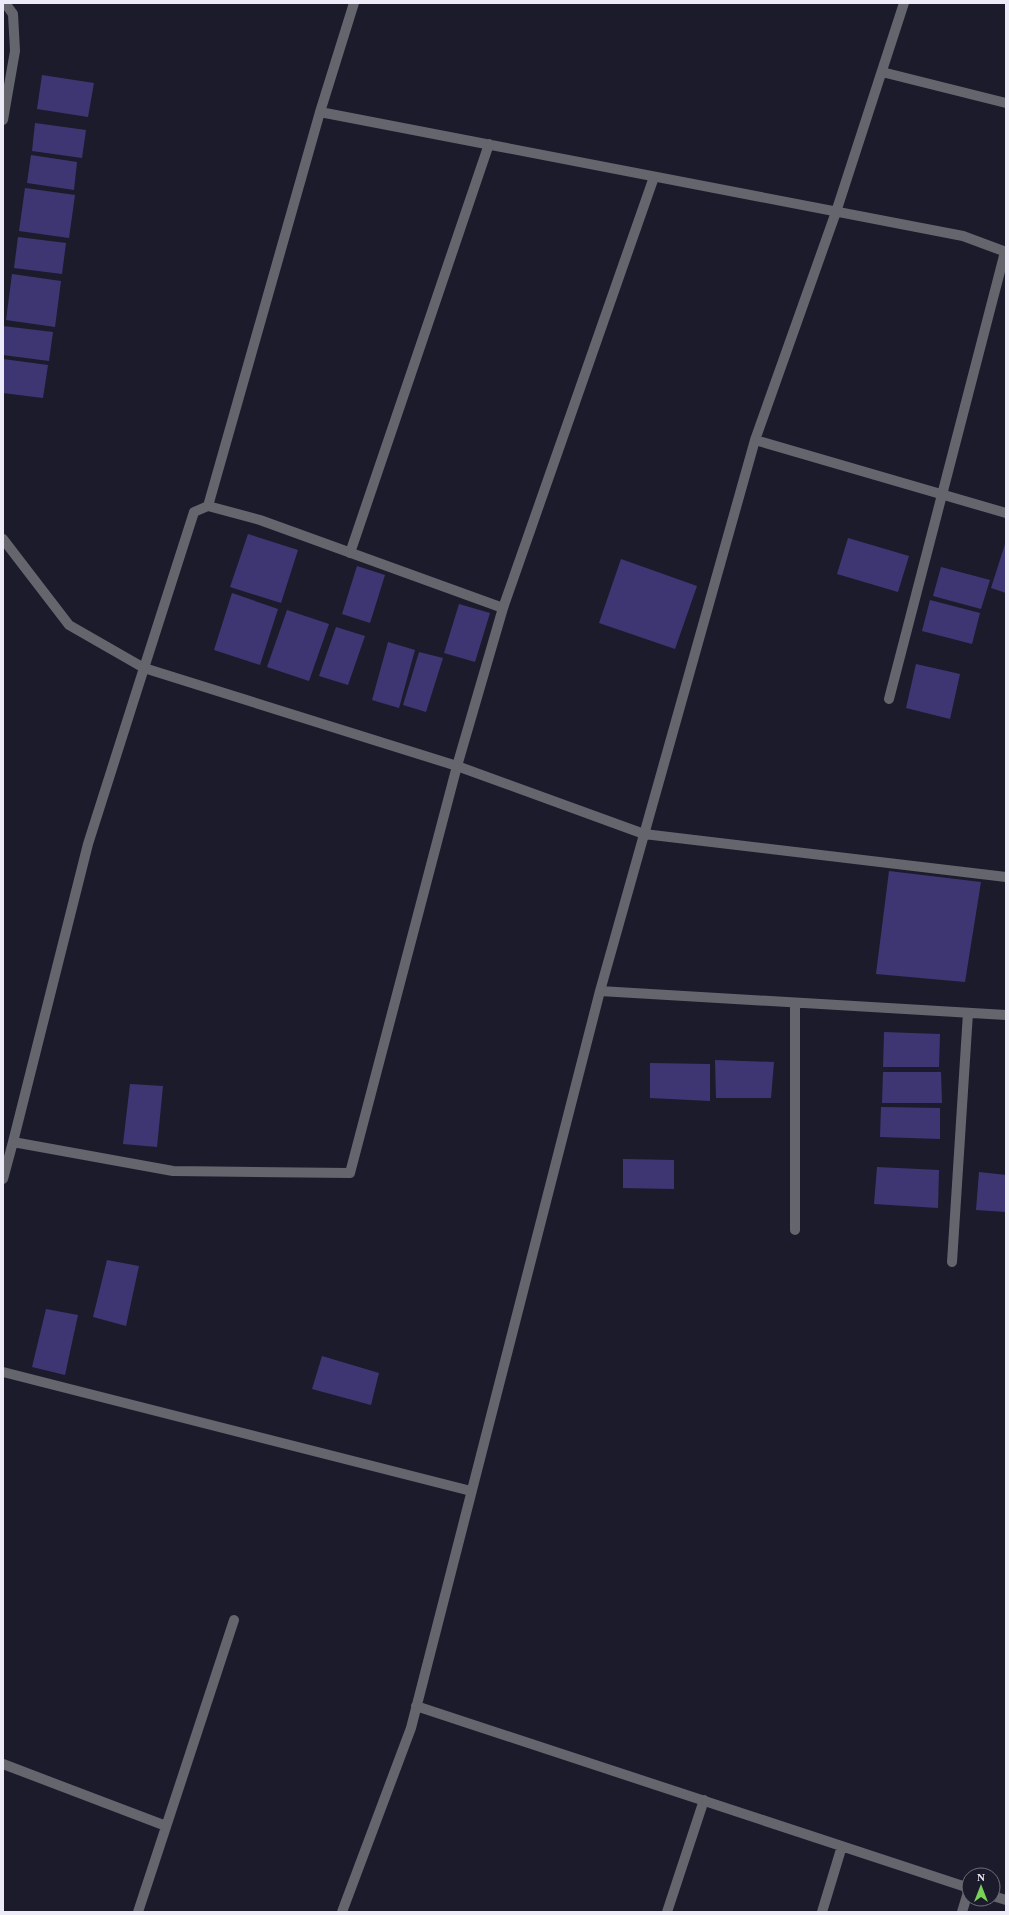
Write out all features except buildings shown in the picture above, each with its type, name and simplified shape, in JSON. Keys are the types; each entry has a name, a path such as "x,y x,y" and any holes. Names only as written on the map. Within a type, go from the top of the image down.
{"street":[{"path":"3,120 15,51 13,14 5,3"},
{"path":"208,506 320,112 354,3"},
{"path":"342,1912 411,1728 600,991 755,440 836,212 904,3"},
{"path":"882,72 1006,103"},
{"path":"320,112 963,236 1006,252 889,699"},
{"path":"350,553 489,144"},
{"path":"13,1142 173,1171 350,1173 457,766 502,608 654,177"},
{"path":"755,440 1006,513"},
{"path":"3,1179 88,844 194,512 208,506 260,520 502,608"},
{"path":"3,539 69,625 144,668 457,766 644,834 1006,877"},
{"path":"600,991 1006,1015"},
{"path":"795,1003 795,1230"},
{"path":"952,1262 968,1013"},
{"path":"3,1372 471,1491"},
{"path":"138,1912 234,1620"},
{"path":"416,1706 704,1800 961,1886"},
{"path":"3,1764 166,1826"},
{"path":"668,1912 704,1800"},
{"path":"822,1912 842,1846"}]}
